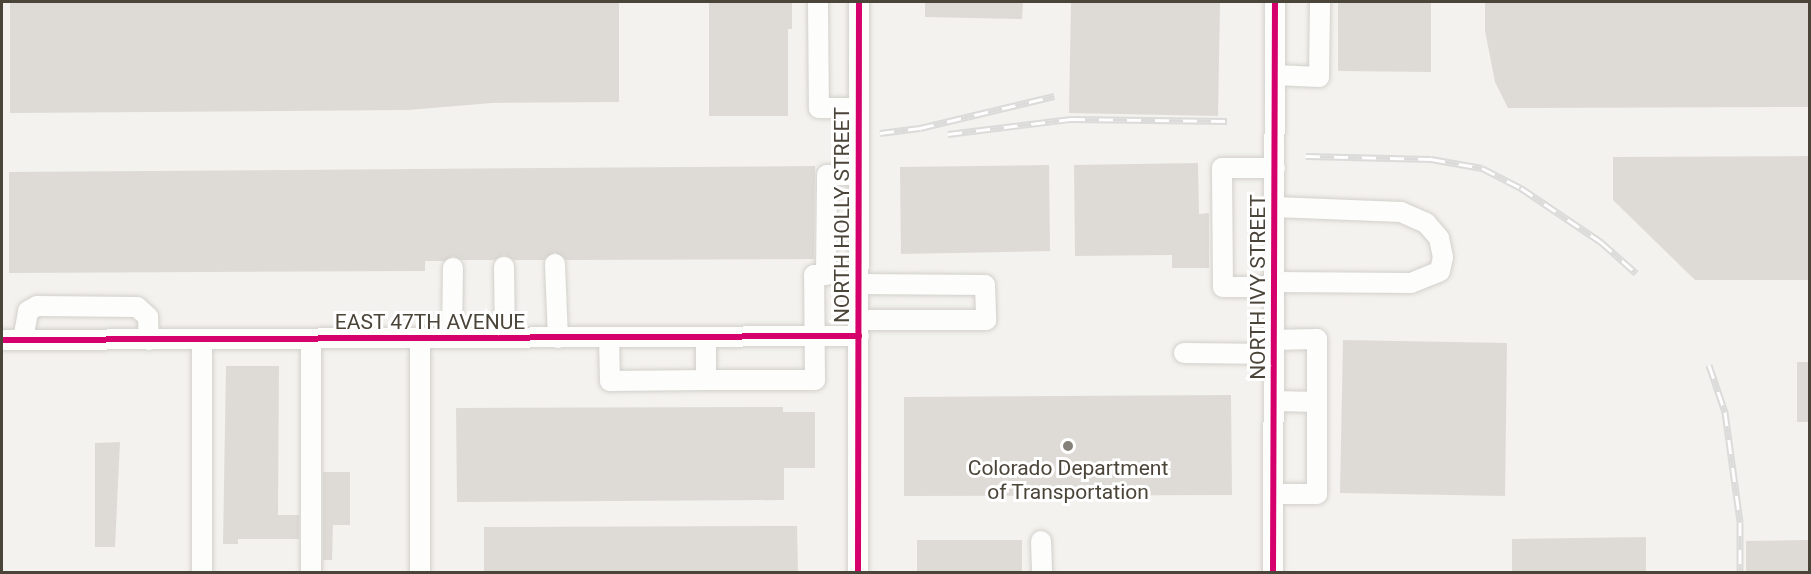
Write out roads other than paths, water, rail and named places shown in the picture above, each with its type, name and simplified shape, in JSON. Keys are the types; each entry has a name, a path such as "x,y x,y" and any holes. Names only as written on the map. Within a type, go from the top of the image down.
{"street":[{"path":"818,2 819,108 859,108"},
{"name":"NORTH HOLLY STREET","path":"858,573 859,2"},
{"name":"NORTH IVY STREET","path":"1273,573 1275,2"},
{"path":"1275,75 1319,77 1320,2"},
{"path":"1275,168 1222,168 1223,287 1411,283 1440,271 1443,257 1439,238 1426,223 1401,212 1275,207"},
{"path":"609,338 610,381 815,380 814,275 826,275 827,175 859,175"},
{"path":"555,264 558,338"},
{"path":"504,267 505,338"},
{"path":"452,338 453,268"},
{"name":"EAST 47TH AVENUE","path":"2,340 815,336 859,328 986,320 985,285 859,284"},
{"path":"23,340 28,311 37,306 137,307 148,318 149,340"},
{"path":"706,337 706,380"},
{"path":"420,338 420,573"},
{"path":"202,339 202,573"},
{"path":"311,339 311,573"},
{"path":"1184,353 1274,347 1317,339 1317,494 1273,494"},
{"path":"1274,401 1317,402"},
{"path":"1041,542 1042,573"}],"railway":[{"path":"880,133 920,128 1054,96"},
{"path":"948,134 1071,119 1227,121"},
{"path":"1306,156 1431,159 1482,168 1521,188 1601,242 1636,273"},
{"path":"1709,365 1725,412 1740,522 1740,572"}],"place":[{"name":"Colorado Department of Transportation","path":"1068,446"}]}
